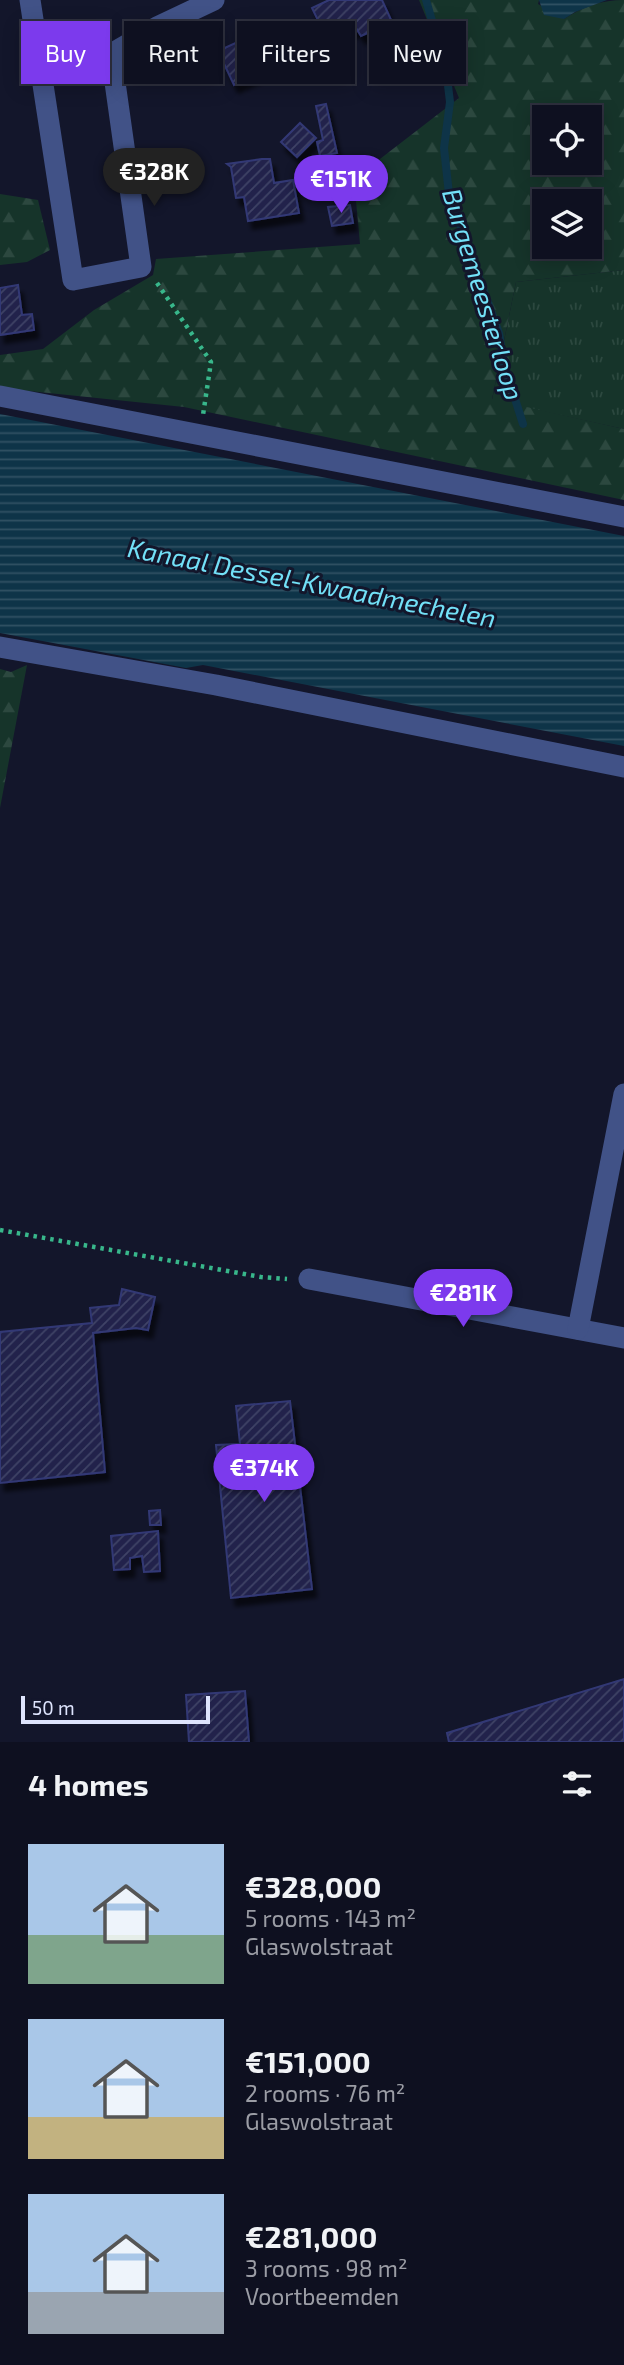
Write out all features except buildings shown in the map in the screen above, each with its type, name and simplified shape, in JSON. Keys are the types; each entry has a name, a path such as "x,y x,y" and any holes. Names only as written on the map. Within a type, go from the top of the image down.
{"street":[{"path":"30,0 33,21"},
{"path":"42,84 73,280 141,267 111,54 157,27 214,0"},
{"path":"0,396 624,517"},
{"path":"0,647 216,685 624,767"},
{"path":"578,1329 624,1094"},
{"path":"309,1279 624,1338"}],"path":[{"path":"141,267 156,281 211,362 200,435"},
{"path":"0,1230 261,1278 309,1279"}],"green space":[{"path":"419,0 539,0 538,4 564,19 592,5 624,0 624,270 516,282 492,399 624,429 624,500 184,407 0,388 0,355 43,349 94,310 153,275 156,259 360,244 354,179 459,98 453,84 466,84 466,21 428,21"},
{"path":"0,194 38,200 50,250 27,262 0,265"},
{"path":"624,270 624,429 492,400 516,282"},
{"path":"27,665 0,808 0,669 11,672"}],"water":[{"path":"539,0 607,0 564,19 544,15"},
{"name":"Kanaal Dessel-Kwaadmechelen","path":"0,414 624,536 624,746 203,665 186,668 0,633"}],"waterway":[{"name":"Burgemeesterloop","path":"426,0 446,69 450,102 444,148 449,194 499,333 504,364 523,424"}]}
